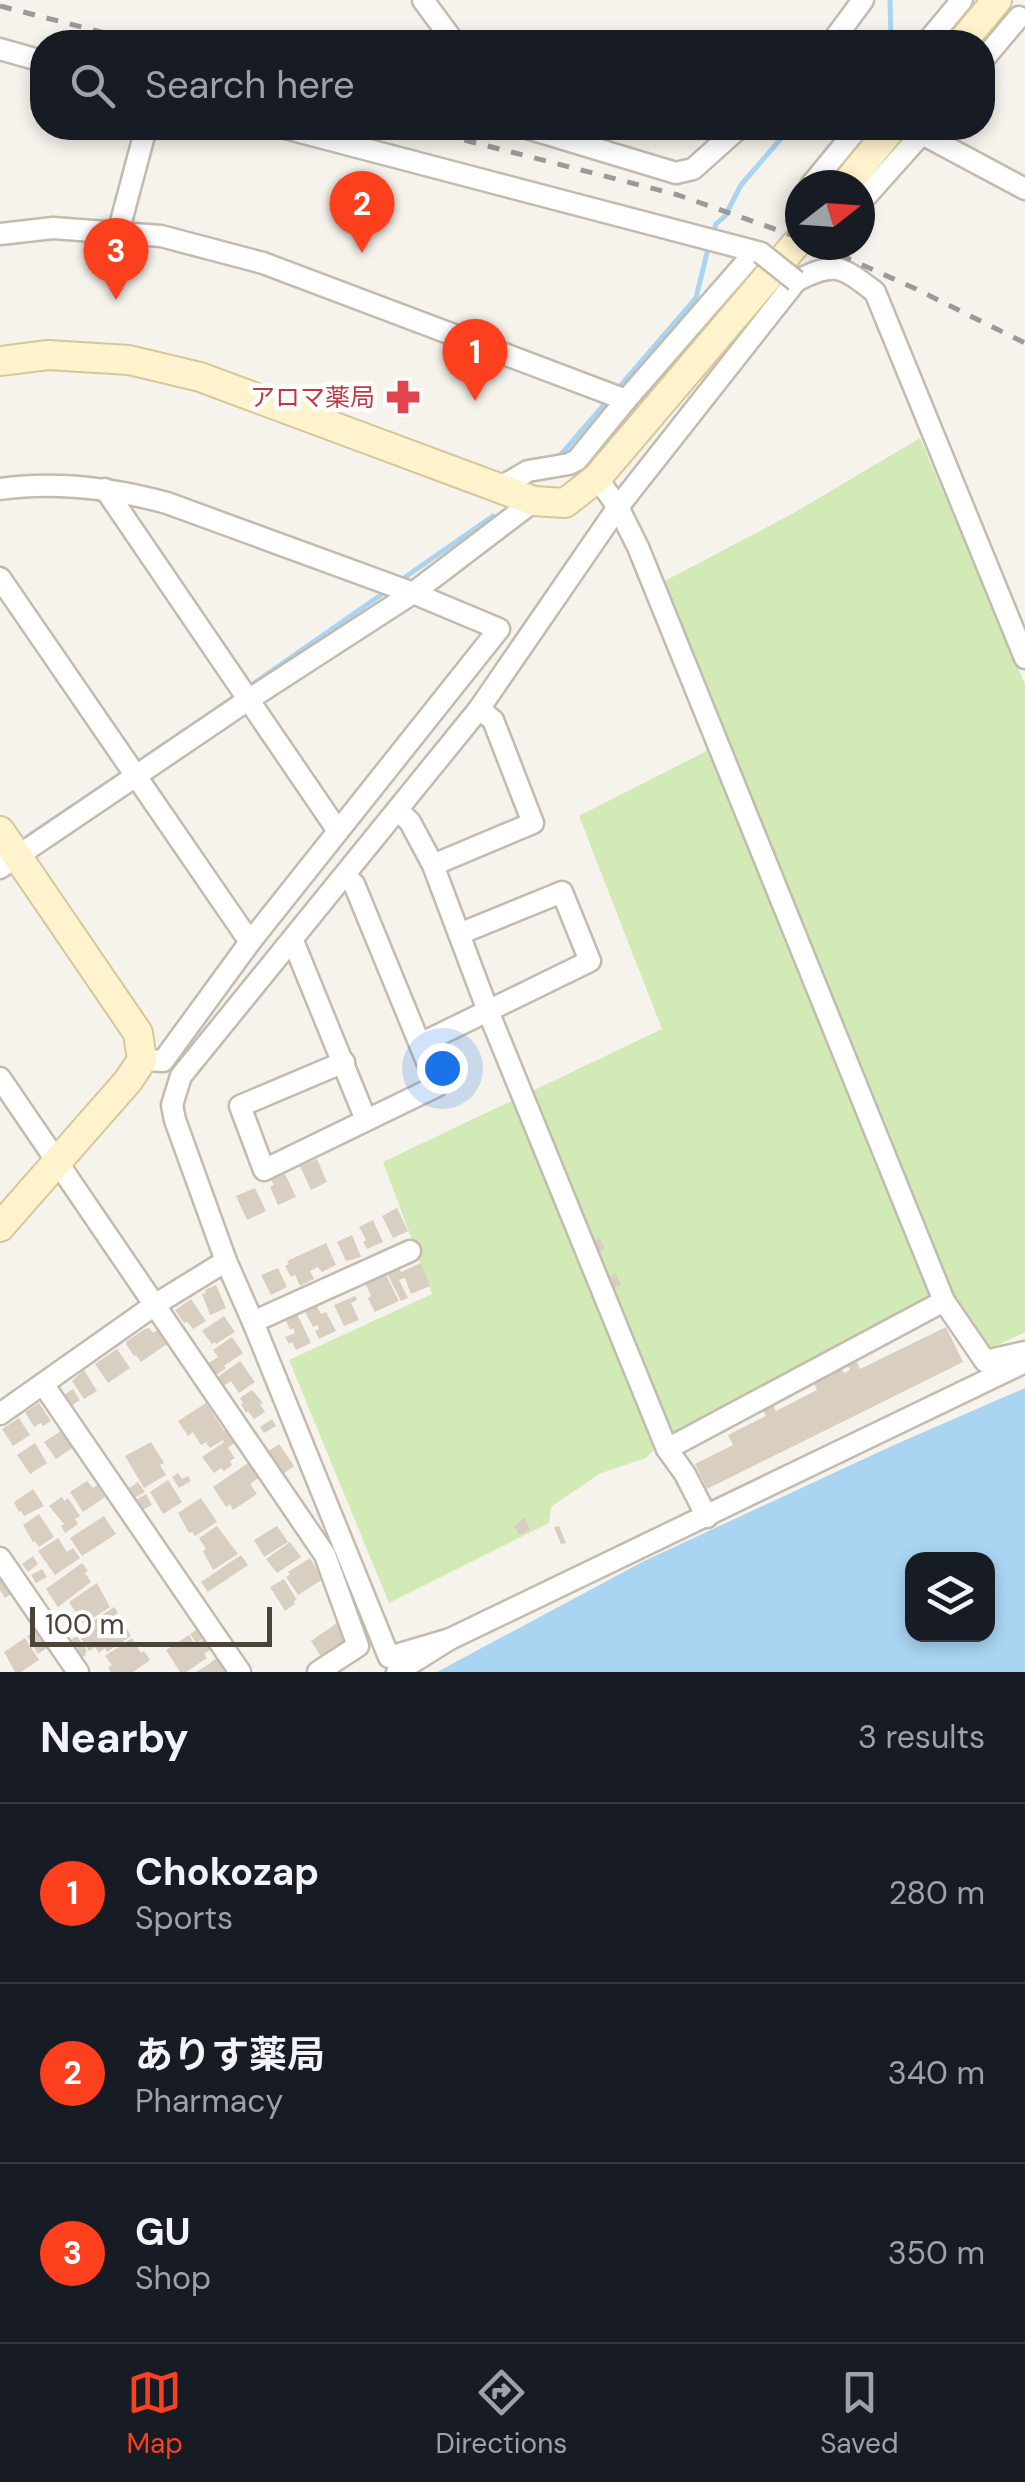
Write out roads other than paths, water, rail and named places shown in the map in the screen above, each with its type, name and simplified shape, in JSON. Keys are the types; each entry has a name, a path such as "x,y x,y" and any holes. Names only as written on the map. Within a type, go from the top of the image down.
{"street":[{"path":"423,0 445,30"},
{"path":"841,30 862,0"},
{"path":"937,30 962,0"},
{"path":"981,30 1012,10"},
{"path":"995,39 1012,10"},
{"path":"0,49 30,58"},
{"path":"118,233 143,140"},
{"path":"331,140 758,252 796,281"},
{"path":"567,140 676,173 693,169 726,140"},
{"path":"823,170 848,140"},
{"path":"857,170 882,140"},
{"path":"875,187 916,140"},
{"path":"939,140 1025,190"},
{"path":"0,234 52,228 162,236 263,262 614,396"},
{"path":"499,488 528,471 577,460 614,396 758,252"},
{"path":"0,361 48,355 130,360 200,377 534,501 565,503 596,478 785,258"},
{"path":"1025,658 875,292 848,272 822,268 796,281 618,506 479,709 181,1076 172,1105 226,1261 388,1667 1025,1362"},
{"path":"596,478 618,506 638,547 944,1301 985,1361 1025,1352"},
{"path":"0,489 45,485 105,489 166,503 499,629 153,1060 128,1080 0,1227"},
{"path":"105,489 338,831"},
{"path":"9,862 130,770 534,501"},
{"path":"0,578 250,942"},
{"path":"433,865 534,823 492,720 479,709"},
{"path":"398,810 410,822 433,865 488,1011 667,1449 685,1474 706,1517"},
{"path":"0,830 9,862 138,1033 153,1060 181,1076"},
{"path":"344,877 354,884 437,1086 264,1170 240,1106 344,1062"},
{"path":"420,1044 590,962 562,892 459,934"},
{"path":"293,941 366,1120"},
{"path":"0,1078 325,1554 358,1646 318,1672"},
{"path":"253,1322 410,1251"},
{"path":"0,1414 156,1304 226,1261"},
{"path":"667,1449 944,1301"},
{"path":"43,1384 240,1672"},
{"path":"0,1558 78,1672"}],"water":[{"path":"1025,1388 1025,1672 437,1672 644,1561"}],"waterway":[{"path":"890,0 891,30"},
{"path":"713,233 741,185 780,140"},
{"path":"616,391 696,298 709,244"},
{"path":"558,458 609,399"},
{"path":"401,580 493,516"},
{"path":"246,689 388,590"},
{"path":"134,765 237,695"},
{"path":"27,837 125,771"}],"railway":[{"path":"0,6 93,30"},
{"path":"465,140 678,195 785,233"},
{"path":"851,260 1025,343"}],"place":[{"name":"ありす薬局","path":"362,253"},
{"name":"GU","path":"116,300"},
{"name":"アロマ薬局","path":"403,397"},
{"name":"Chokozap","path":"475,401"}]}
